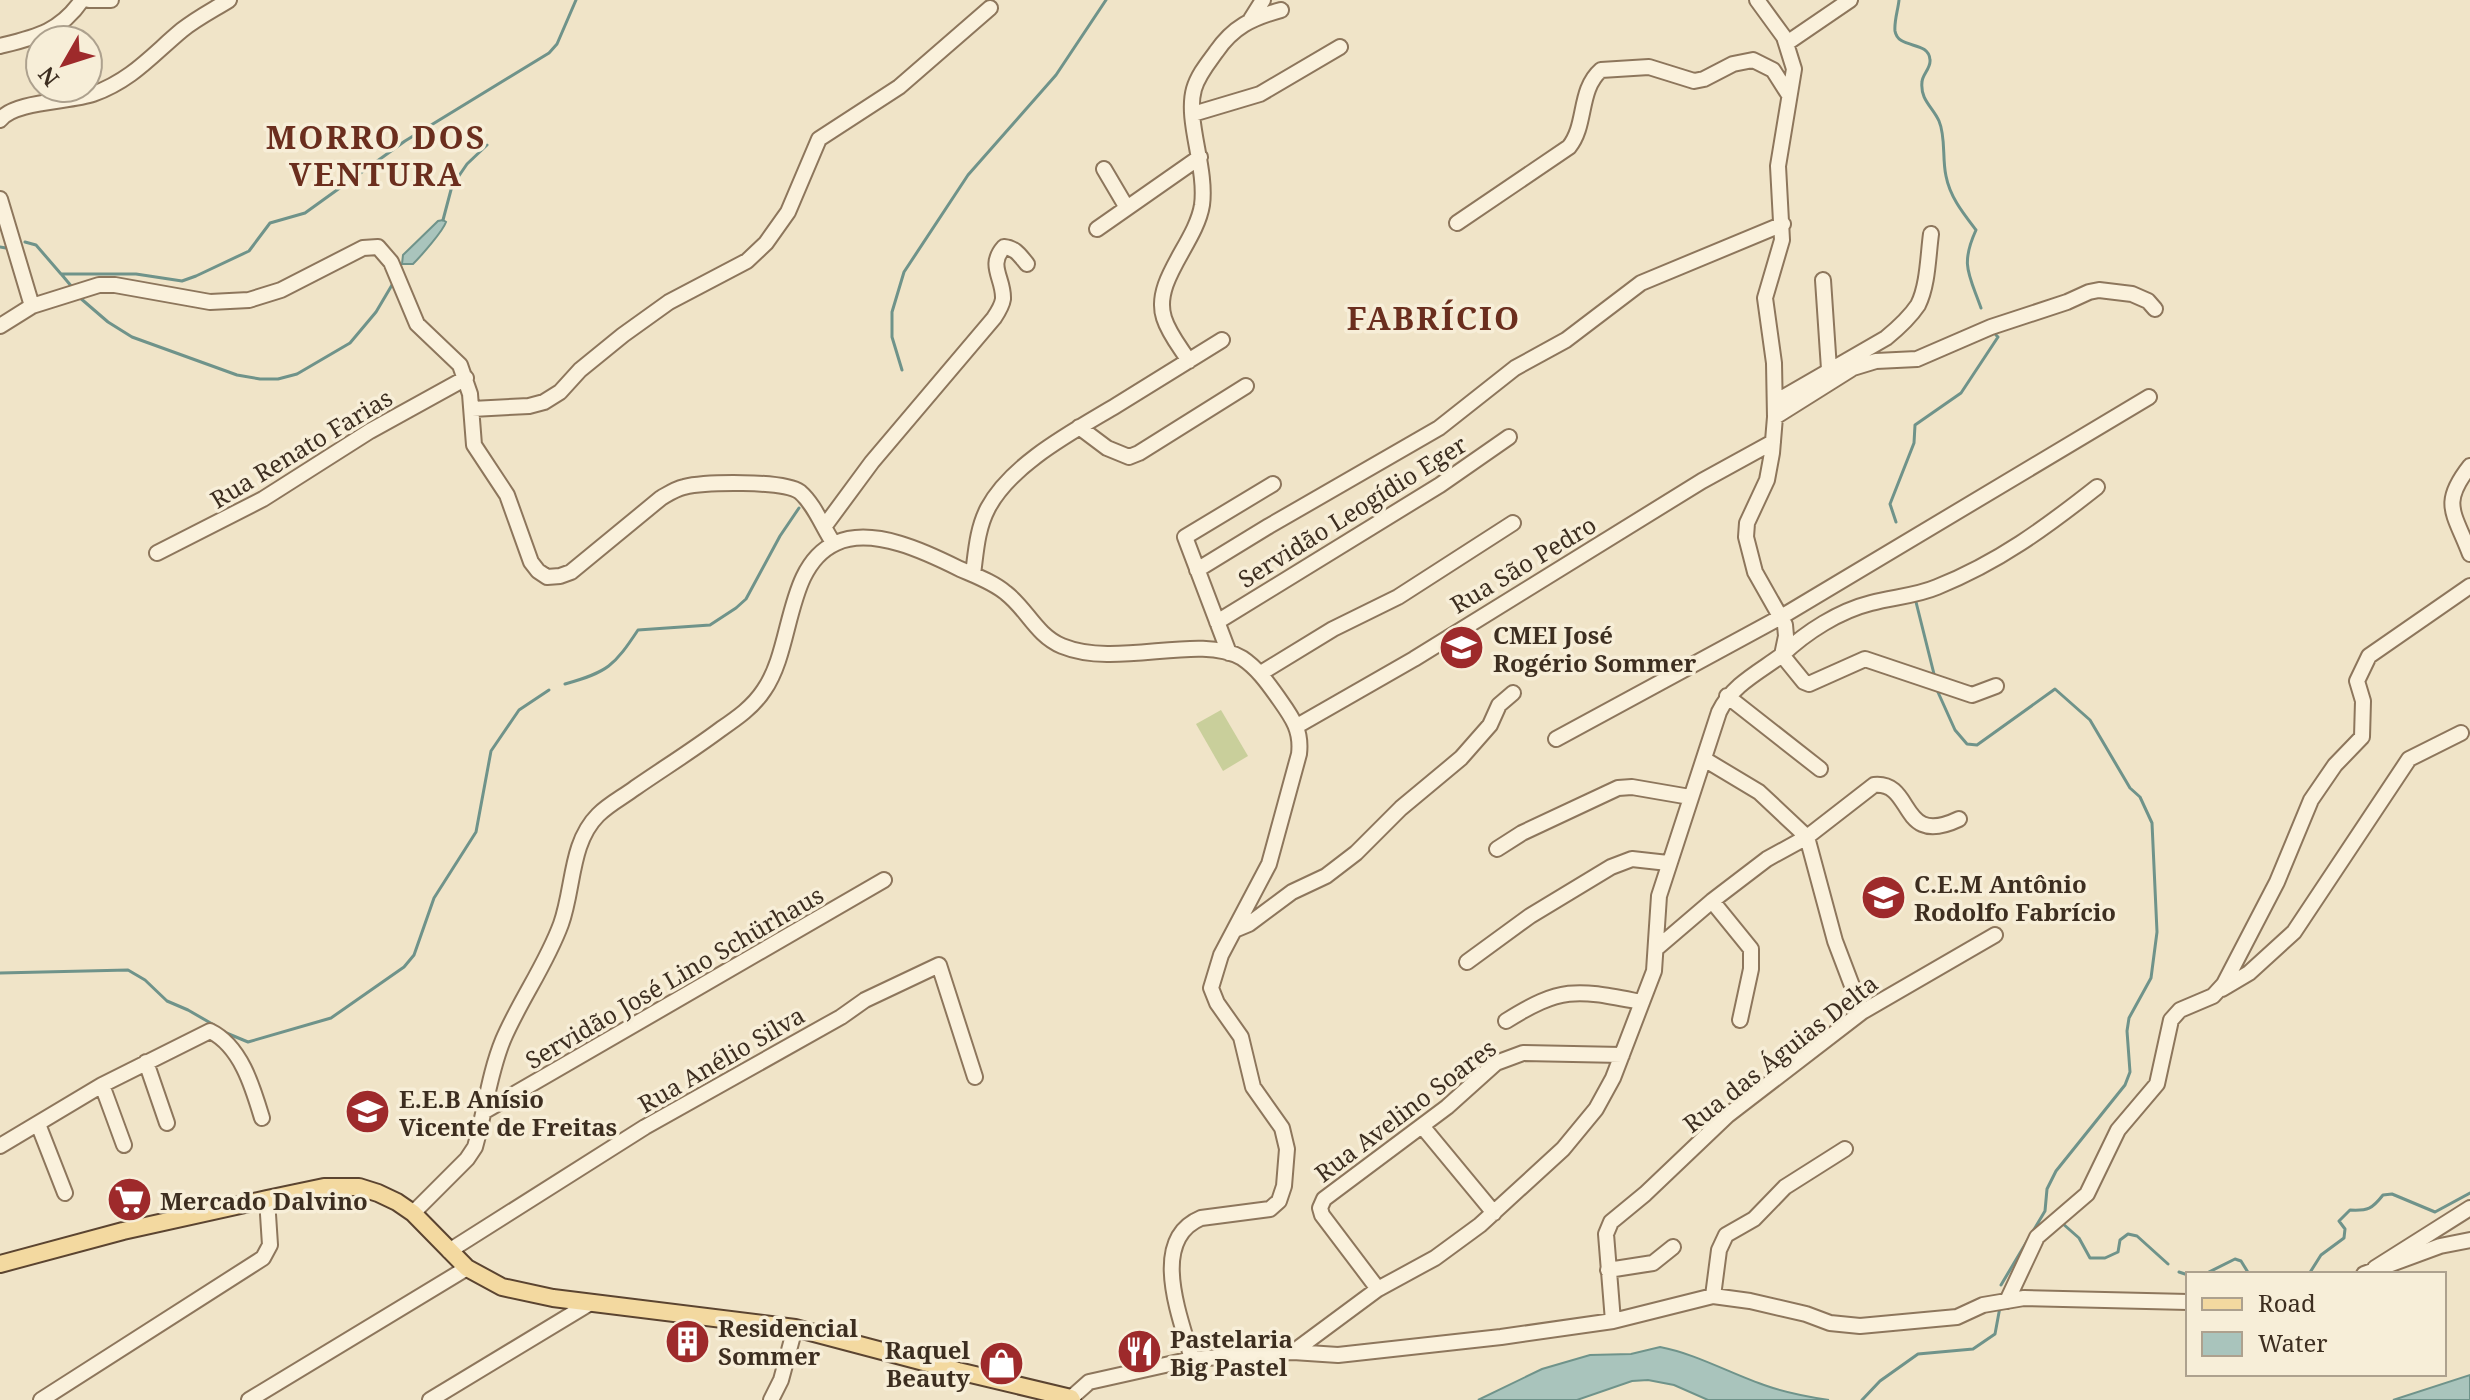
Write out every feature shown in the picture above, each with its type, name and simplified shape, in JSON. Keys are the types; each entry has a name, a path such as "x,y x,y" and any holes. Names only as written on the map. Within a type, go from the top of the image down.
{"main road":[{"path":"0,1264 123,1231 267,1199 324,1187 352,1187 384,1195 413,1213 467,1268 488,1282 509,1289 795,1328 1071,1399"}],"street":[{"path":"0,46 56,28 66,21 82,0"},
{"path":"89,0 111,0"},
{"path":"0,120 9,111 86,96 120,81 141,69 198,17 229,0"},
{"path":"1251,19 1263,0"},
{"path":"1757,0 1787,43 1794,69 1778,166 1778,194 1783,224 1781,248 1765,298 1774,363 1773,442 1768,475 1749,515 1746,537 1755,572 1781,617 1786,634 1782,655 1809,684 1865,659 1972,695 1996,686"},
{"path":"1787,43 1850,0"},
{"path":"472,409 529,406 544,402 658,310 747,261 766,243 788,212 821,137 899,87 990,8"},
{"path":"1189,361 1168,328 1161,299 1200,213 1203,181 1193,114 1193,92 1202,72 1228,36 1251,19 1281,10"},
{"path":"1193,114 1260,94 1340,47"},
{"path":"1457,223 1569,147 1580,129 1587,89 1601,70 1649,67 1694,81 1733,64 1753,60 1773,70 1789,95"},
{"path":"1097,229 1200,157"},
{"path":"1104,169 1127,208"},
{"path":"0,199 32,306"},
{"path":"1197,570 1439,428 1515,368 1566,340 1641,283 1783,224"},
{"path":"1775,409 1829,369 1886,338 1917,305 1923,289 1931,234"},
{"path":"0,326 32,306 104,284 210,302 241,302 273,294 358,250 375,247 385,252 391,262 417,324 460,365 472,409 472,436 476,448 507,495 531,562 540,573 547,577 571,572 661,498 685,487 789,486 804,496 834,544"},
{"path":"824,527 872,462 994,318 1003,297 995,267 1001,250 1010,248 1016,251 1027,264"},
{"path":"1823,280 1829,369"},
{"path":"1775,409 1853,368 1876,361 1917,359 1991,327 2089,292 2099,290 2132,294 2148,301 2155,309"},
{"path":"973,574 982,523 996,496 1034,459 1079,427 1222,340"},
{"name":"Rua Renato Farias","path":"157,553 235,515 370,431 466,378"},
{"path":"1079,427 1107,448 1129,457 1246,386"},
{"path":"1556,739 1781,617 2149,397"},
{"name":"Servidão Leogídio Eger","path":"1217,622 1440,485 1509,437"},
{"name":"Rua São Pedro","path":"1297,726 1414,659 1702,481 1773,442"},
{"path":"2470,466 2455,487 2451,501 2470,554"},
{"path":"1229,653 1185,537 1273,484"},
{"path":"1293,1352 1378,1289 1447,1250 1494,1213 1575,1136 1608,1090 1654,971 1659,896 1690,797 1727,696 1782,655 1799,638 1852,609 1928,591 1987,565 2037,534 2097,487"},
{"path":"1261,673 1333,629 1398,597 1513,523"},
{"path":"413,1213 475,1147 503,1041 562,921 585,831 607,807 692,750 757,701 769,684 803,577 815,559 834,544 854,538 906,544 973,574 1010,595 1048,638 1074,650 1100,655 1208,649 1243,659 1261,673 1297,726 1299,754 1269,864 1221,955 1211,988 1217,1003 1241,1037 1253,1087 1282,1128 1287,1149 1284,1186 1279,1201 1270,1209 1201,1218 1179,1236 1173,1254 1173,1281 1192,1359"},
{"path":"2218,991 2277,882 2311,800 2335,765 2362,737 2363,701 2357,681 2361,668 2369,656 2470,586"},
{"path":"1236,929 1249,924 1292,892 1326,876 1356,853 1401,808 1461,758 1490,725 1499,705 1513,693"},
{"path":"1727,696 1820,769"},
{"path":"2007,1301 2037,1237 2087,1194 2118,1130 2157,1084 2171,1020 2180,1010 2206,999 2249,973 2294,932 2409,759 2461,733"},
{"path":"1704,759 1759,792 1807,837 1841,959 1862,1012"},
{"path":"1657,948 1767,859 1807,837 1874,785 1884,784 1892,789 1918,823 1931,829 1959,819"},
{"path":"1497,849 1522,833 1614,789 1632,787 1690,797"},
{"path":"1467,962 1530,916 1611,867 1629,859 1668,863"},
{"name":"Servidão José Lino Schürhaus","path":"485,1111 884,880"},
{"path":"1712,901 1751,949 1751,969 1740,1020"},
{"name":"Rua das Águias Delta","path":"1613,1321 1606,1234 1611,1222 1728,1115 1862,1012 1995,935"},
{"name":"Rua Anélio Silva","path":"449,1251 645,1127 841,1017 865,1000 939,965 975,1077"},
{"path":"1506,1021 1539,1002 1566,993 1641,1002"},
{"path":"0,1146 102,1085 210,1031 229,1047 248,1075 262,1118"},
{"name":"Rua Avelino Soares","path":"1378,1289 1322,1215 1320,1204 1327,1197 1506,1058 1530,1052 1622,1055"},
{"path":"146,1062 167,1123"},
{"path":"102,1085 124,1145"},
{"path":"38,1124 65,1193"},
{"path":"1422,1126 1494,1213"},
{"path":"1713,1296 1719,1250 1726,1235 1754,1219 1785,1187 1845,1149"},
{"path":"41,1400 263,1258 270,1245 267,1199"},
{"path":"2369,1271 2470,1208"},
{"path":"2369,1271 2440,1246 2470,1240"},
{"path":"1608,1270 1653,1263 1673,1247"},
{"path":"249,1400 467,1268"},
{"path":"1071,1399 1089,1382 1192,1359 1293,1352 1338,1355 1613,1321 1713,1296 1750,1301 1830,1323 1860,1326 1957,1317 1983,1305 2024,1298 2186,1302"},
{"path":"430,1400 592,1302"},
{"path":"771,1400 780,1385 795,1328"}],"green space":[{"path":"1221,710 1248,756 1223,771 1196,724"}],"water":[{"path":"438,221 446,222 441,231 417,260 413,264 402,264 403,255"},
{"path":"1660,1347 1687,1354 1775,1388 1829,1400 1708,1400 1674,1385 1648,1380 1632,1381 1577,1400 1478,1400 1542,1369 1590,1355 1631,1354"},
{"path":"2470,1375 2470,1400 2393,1400"}],"waterway":[{"path":"25,242 36,245 61,274 136,274 182,281 196,276 249,251 270,223 305,213 405,141 549,53 557,44 576,0"},
{"path":"902,370 892,337 892,312 904,272 968,175 1056,75 1106,0"},
{"path":"1899,0 1897,37 1928,54 1930,63 1922,79 1923,94 1941,127 1948,184 1976,230 1967,261 1981,308"},
{"path":"443,220 452,186 467,164 487,145"},
{"path":"0,247 6,248"},
{"path":"62,275 72,287"},
{"path":"79,297 108,322 132,337 237,375 278,379 297,374 350,343 376,312 392,285"},
{"path":"1896,522 1890,504 1914,443 1915,425 1961,393 1998,337 1996,335"},
{"path":"565,684 591,676 609,666 638,630 710,625 736,608 746,599 799,508"},
{"path":"1915,598 1934,674"},
{"path":"1937,690 1955,730 1967,744 1977,745 2055,689 2090,720 2130,788 2140,797 2152,823 2157,932 2151,978 2129,1018 2130,1072 2125,1085 2056,1171 2047,1189 2045,1211 2001,1285"},
{"path":"224,1032 248,1042 331,1018 404,967 414,955 434,898 476,832 491,751 519,710 549,690"},
{"path":"0,973 128,970 145,980 167,1001 214,1025"},
{"path":"2310,1272 2321,1255 2344,1238 2345,1229 2339,1221 2350,1210 2369,1208 2383,1195 2392,1194 2435,1212 2470,1193"},
{"path":"2062,1223 2079,1238 2090,1258 2105,1258 2118,1252 2120,1240 2128,1234 2137,1236 2168,1264"},
{"path":"2209,1272 2235,1259 2241,1261 2248,1272"},
{"path":"2179,1272 2186,1274"},
{"path":"1862,1400 1880,1381 1918,1354 1973,1349 1995,1334 2000,1307"}],"place":[{"name":"CMEI José Rogério Sommer","path":"1462,648"},
{"name":"C.E.M Antônio Rodolfo Fabrício","path":"1883,897"},
{"name":"E.E.B Anísio Vicente de Freitas","path":"368,1112"},
{"name":"Mercado Dalvino","path":"129,1200"},
{"name":"Residencial Sommer","path":"687,1341"},
{"name":"Pastelaria Big Pastel","path":"1139,1352"},
{"name":"Raquel Beauty","path":"1001,1363"}],"district":[{"name":"MORRO DOS VENTURA","path":"376,154"},
{"name":"FABRÍCIO","path":"1434,317"}]}
